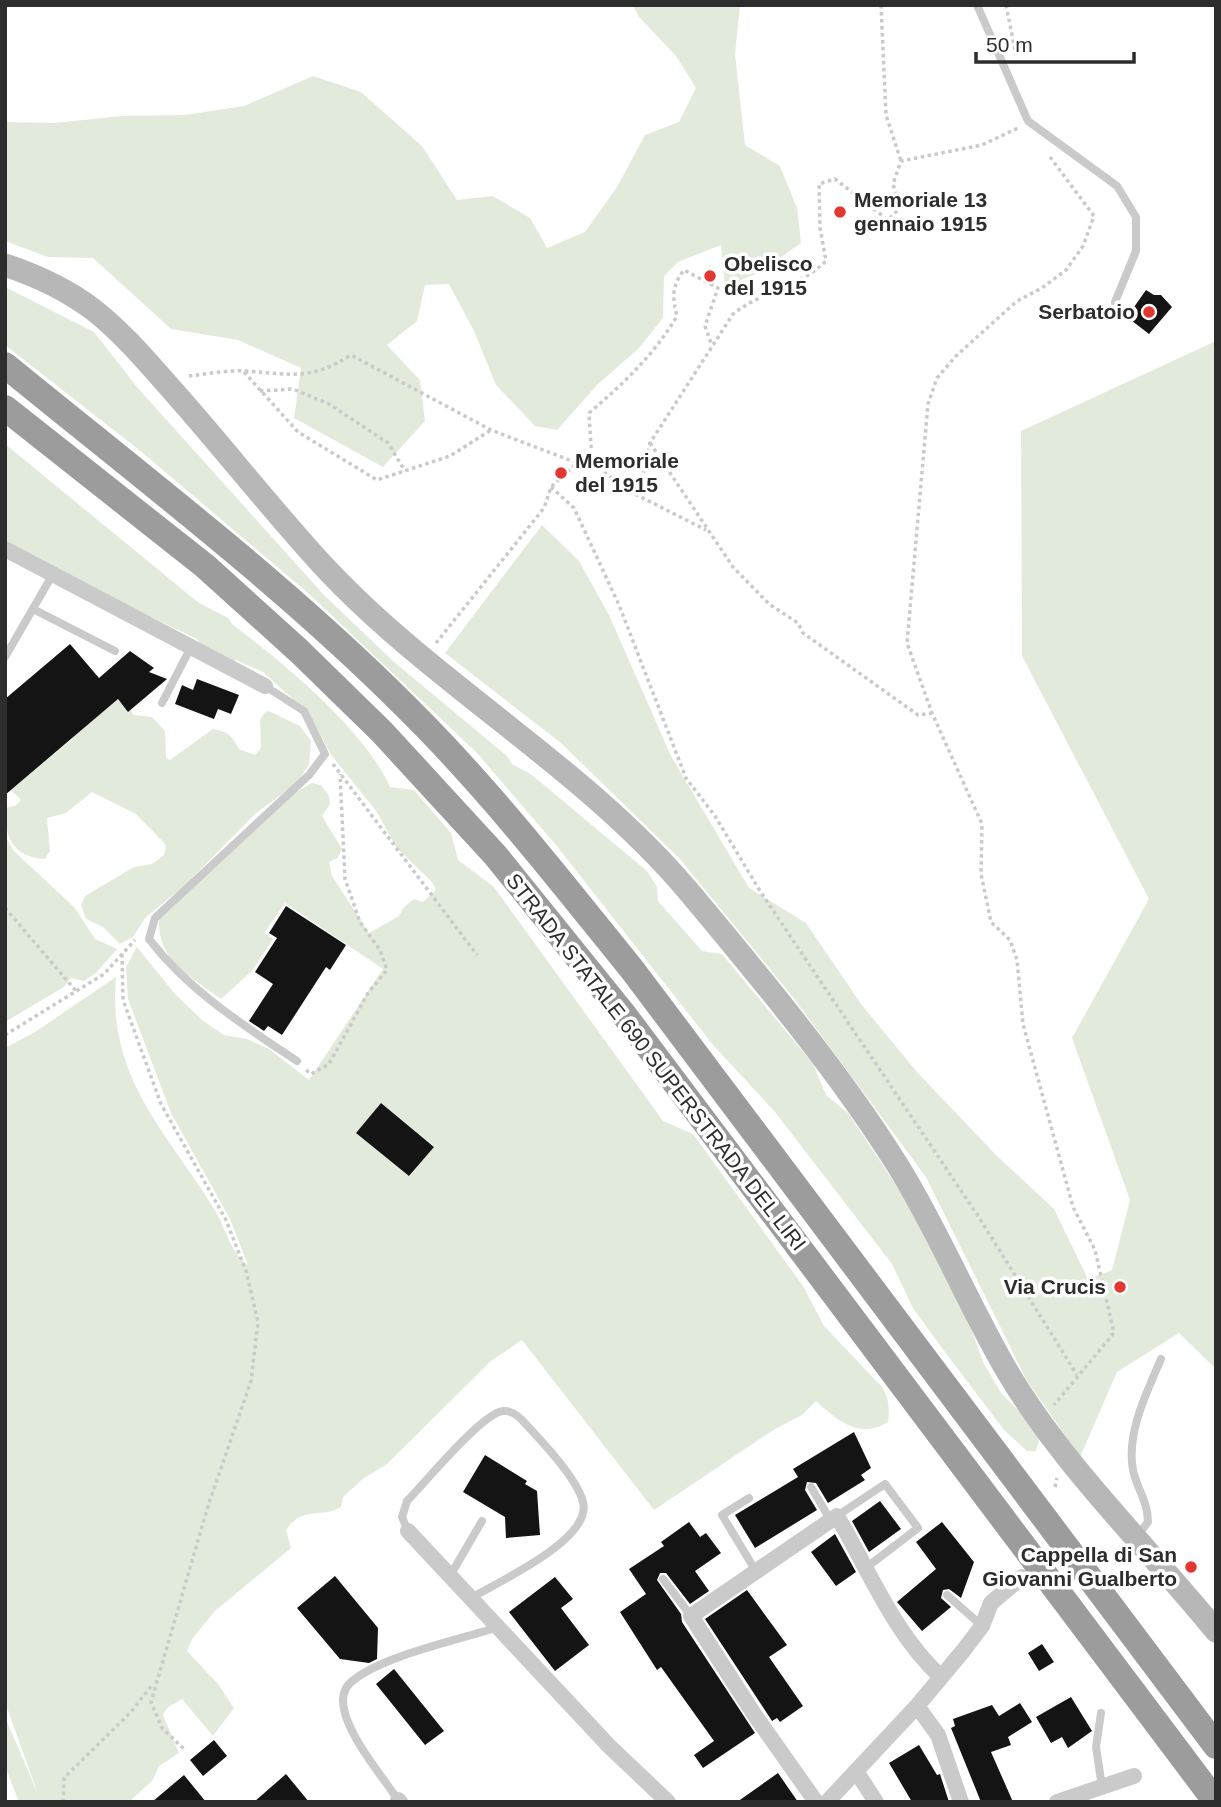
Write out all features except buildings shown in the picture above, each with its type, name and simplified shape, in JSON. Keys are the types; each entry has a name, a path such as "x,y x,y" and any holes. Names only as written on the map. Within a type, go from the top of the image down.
{"highway":[{"name":"STRADA STATALE 690 SUPERSTRADA DEL LIRI","path":"5,365 312,617 426,727 530,844 675,1026 1216,1746"},
{"name":"STRADA STATALE 690 SUPERSTRADA DEL LIRI","path":"5,408 205,566 290,642 383,732 496,856 625,1016 1216,1801"}],"main road":[{"path":"5,265 44,278 94,310 163,380 319,561 383,625 569,774 626,824 689,891 827,1065 895,1163 936,1232 1007,1371 1047,1428 1216,1631"}],"street":[{"path":"5,549 265,686"},
{"path":"816,1802 754,1714 691,1616 834,1518 867,1567 904,1634 924,1662 941,1677"},
{"path":"408,1531 639,1778 668,1802"},
{"path":"827,1802 941,1677 982,1626 991,1603 1022,1577"},
{"path":"917,1706 938,1735 961,1802"},
{"path":"856,1771 876,1802"},
{"path":"1058,1802 1134,1776"}],"lane":[{"path":"977,5 1028,121 1117,187 1136,217 1136,251 1115,302"},
{"path":"5,657 53,574"},
{"path":"33,609 115,651"},
{"path":"162,703 191,647"},
{"path":"265,686 304,711 325,754 309,775 155,918 149,939 170,967 213,1004 297,1061"},
{"path":"1137,1536 1149,1522 1148,1505 1133,1469 1136,1419 1161,1359"},
{"path":"408,1531 402,1517 407,1502 482,1422 502,1411 513,1412 522,1420 575,1486 582,1499 584,1512 579,1524 558,1545 471,1598"},
{"path":"811,1487 834,1518 885,1483 918,1528 867,1567"},
{"path":"749,1498 722,1515 757,1573"},
{"path":"450,1576 482,1521"},
{"path":"663,1579 691,1616"},
{"path":"947,1595 982,1626"},
{"path":"399,1801 345,1716 343,1693 362,1674 395,1660 498,1627"},
{"path":"1101,1713 1096,1747 1102,1787"}],"path":[{"path":"627,491 642,480 650,443 733,314 750,300 812,275 826,261 820,228 819,184 835,179 888,220 900,208 892,184 901,161 886,115 881,5"},
{"path":"1006,5 1016,57"},
{"path":"901,161 982,145 1028,121 1094,216 1083,246 1066,270 1042,288 1017,301 956,356 937,378 928,404 907,643 932,713 982,824 981,874 991,922 1010,940 1017,960 1023,1024 1073,1207 1095,1250 1114,1333 1047,1414"},
{"path":"592,462 589,413 628,379 664,338 677,316 673,300 676,279 684,270 718,288 705,326 712,346"},
{"path":"163,380 243,371 276,376 310,375 351,355 491,430 577,463 592,462 627,491 708,532"},
{"path":"243,371 298,432 377,480 450,456 491,430"},
{"path":"260,391 293,389 329,404 388,443 405,471"},
{"path":"650,443 733,567 769,604 798,623 803,633 918,715 932,713"},
{"path":"438,671 433,647 544,508 551,487 577,463"},
{"path":"551,487 574,508 613,593 686,778 715,816 760,891 980,1219 1078,1375"},
{"path":"325,754 477,955"},
{"path":"297,1061 311,1074 328,1064 368,993 387,970 380,950 360,922 345,878 340,774"},
{"path":"5,908 76,991"},
{"path":"5,1035 104,974 155,918"},
{"path":"122,954 122,1000 146,1065 161,1104 226,1220 246,1271 258,1322 251,1381 208,1506 150,1702 162,1728 185,1750"},
{"path":"63,1802 64,1778 131,1712 154,1683"}],"green space":[{"path":"633,5 740,5 735,54 745,145 780,166 797,208 801,243 760,272 725,287 721,245 678,262 664,276 663,318 638,349 598,384 557,430 535,426 496,385 474,331 449,284 425,285 417,321 387,345 420,380 425,421 383,467 294,418 301,368 238,340 171,329 93,258 48,257 5,241 5,122 55,123 121,116 185,115 244,106 313,76 361,92 422,146 457,200 493,196 530,218 547,248 585,232 617,187 645,135 679,122 696,88 676,56 639,17"},
{"path":"5,287 94,332 137,387 324,595 393,661 507,756 512,764 532,775 647,871 657,887 658,901 702,951 722,954 813,1064 826,1095 848,1113 933,1241 961,1300 983,1362 1001,1393 1035,1427 1039,1441 1036,1451 1027,1451 1004,1430 913,1308 892,1264 775,1112 713,1045 556,845 476,752 308,593 138,449 5,345"},
{"path":"1216,341 1216,1369 1179,1333 1117,1372 1080,1457 1026,1379 926,1177 792,996 679,858 561,743 445,653 542,525 579,561 609,615 671,756 749,888 806,923 861,1004 917,1072 996,1155 1054,1209 1088,1279 1112,1270 1130,1200 1072,1038 1149,899 1022,656 1021,431"},
{"path":"5,444 199,603 228,618 298,677 362,743 390,787 414,790 451,833 458,860 494,887 663,1121 693,1134 803,1286 824,1326 882,1387 889,1409 888,1422 867,1429 840,1421 816,1401 802,1415 775,1429 654,1510 522,1340 491,1361 387,1464 364,1478 343,1497 341,1507 306,1515 292,1522 286,1530 291,1548 215,1611 192,1639 187,1651 218,1684 234,1708 213,1736 182,1699 167,1708 163,1715 179,1753 159,1766 153,1780 129,1802 19,1802 5,1766 5,1717 38,1794 5,1702 5,1048 35,1032 116,977 120,1044 130,1073 158,1126 213,1207 232,1246 248,1265 230,1219 171,1113 128,999 126,967 137,947 175,994 202,1020 224,1035 247,1039 269,1049 309,1080 383,969 285,903 264,933 273,939 252,971 221,999 178,967 170,957 160,934 159,919 288,797 312,783 321,785 329,796 330,804 322,816 342,849 338,858 329,862 332,876 369,933 399,916 403,908 414,899 423,902 436,890 432,882 396,847 377,812 332,756 309,714 263,672 236,660 232,662 203,647 197,639 87,586 5,540","holes":["381,1103 434,1146 410,1176 357,1133"]},
{"path":"113,698 126,704 134,715 152,717 165,731 166,758 170,760 213,729 226,733 239,749 255,755 261,748 260,720 265,712 269,711 300,726 311,741 309,764 297,783 255,814 183,887 146,917 133,937 120,944 103,927 86,919 81,905 85,896 134,867 152,864 164,855 166,845 136,814 92,792 66,813 47,818 50,851 45,859 34,857 18,850 13,844 7,828 5,808 15,806 21,800 11,790 71,740"},
{"path":"5,836 14,851 75,908 95,939 117,949 96,973 84,981 71,978 64,987 5,1022"}],"place":[{"name":"Memoriale 13 gennaio 1915","path":"840,212"},
{"name":"Obelisco del 1915","path":"710,276"},
{"name":"Serbatoio","path":"1149,312"},
{"name":"Memoriale del 1915","path":"561,473"},
{"name":"Via Crucis","path":"1120,1287"},
{"name":"Cappella di San Giovanni Gualberto","path":"1191,1567"}]}
